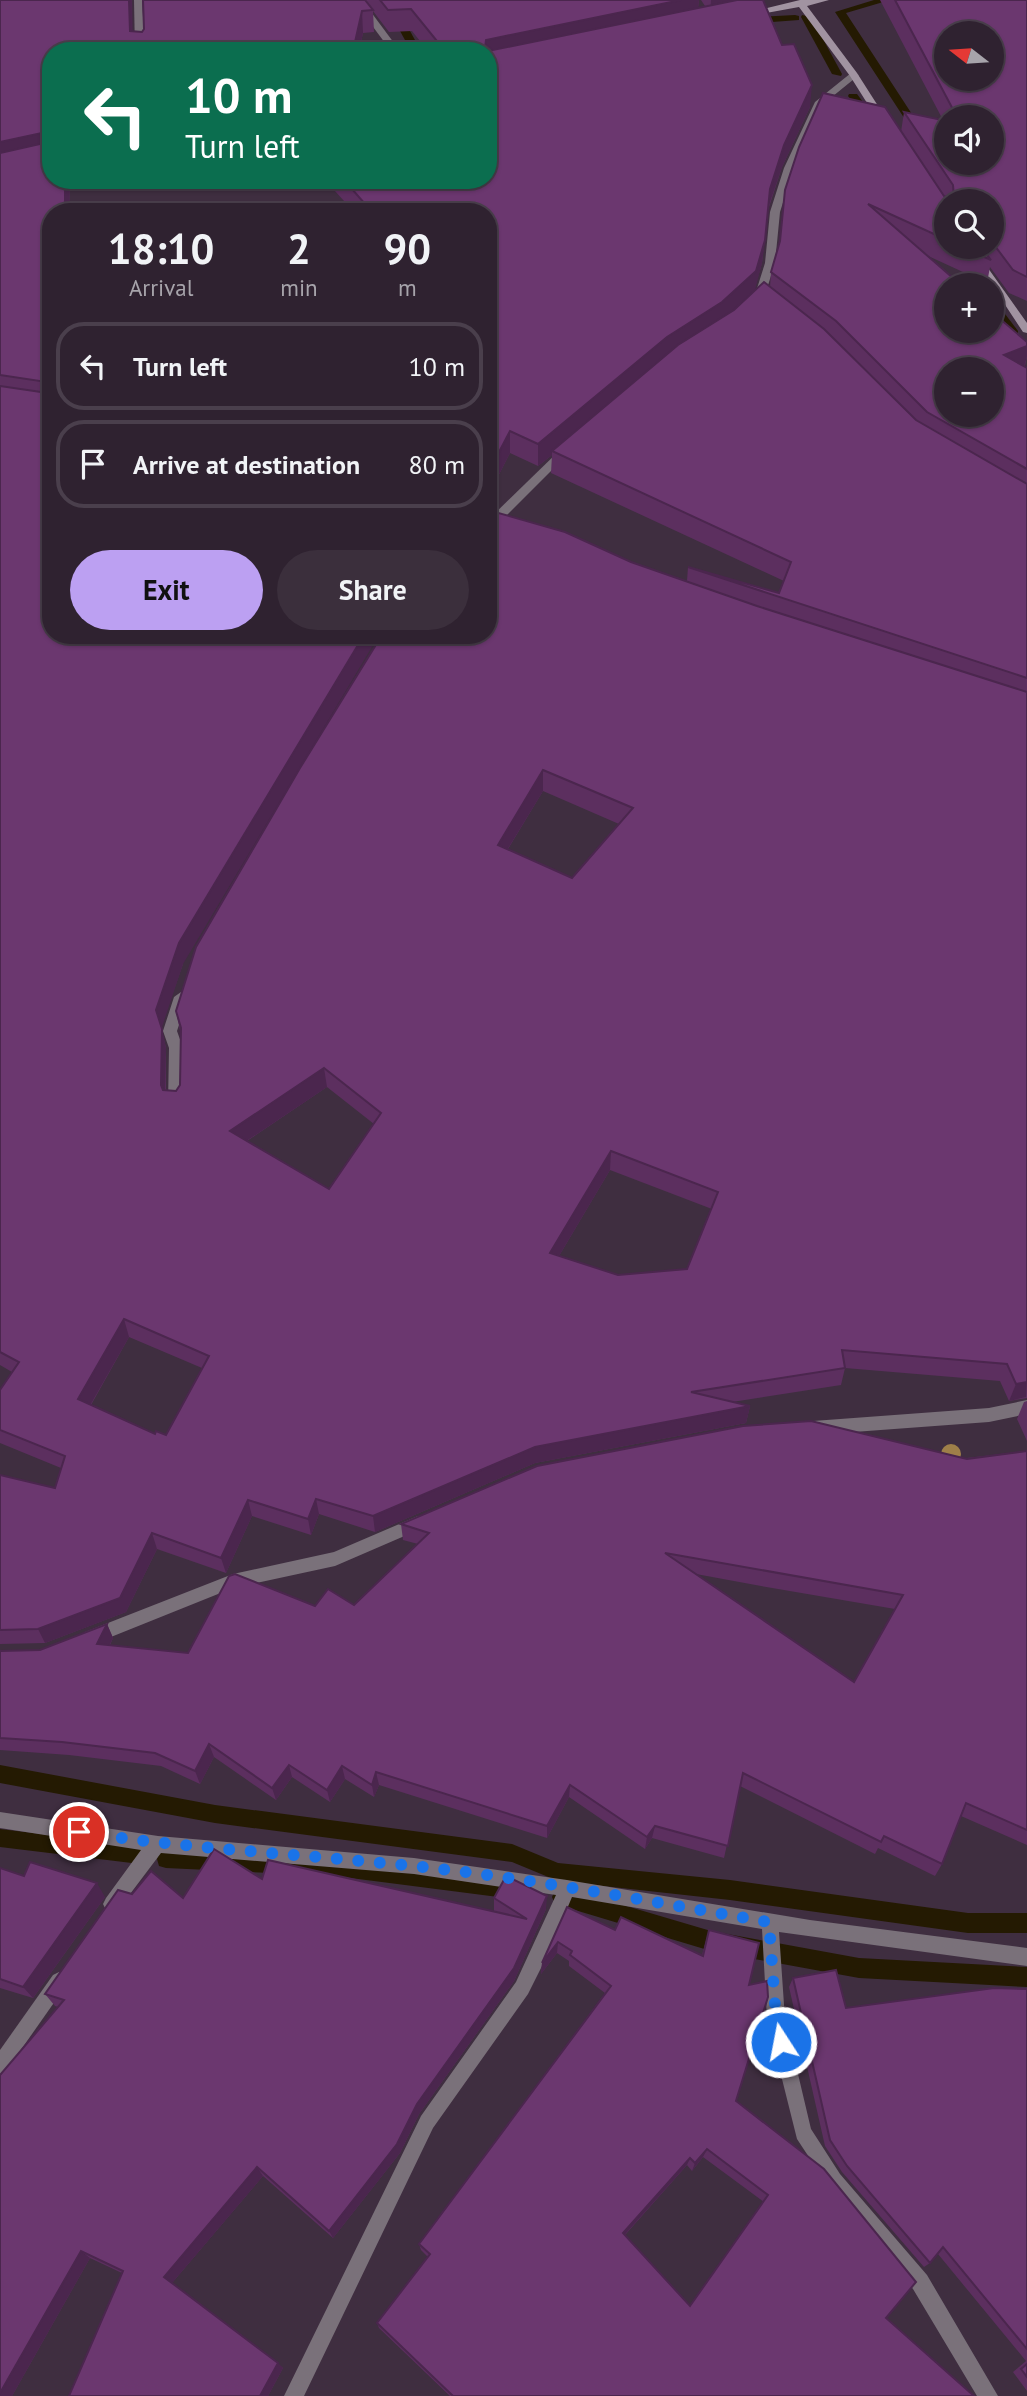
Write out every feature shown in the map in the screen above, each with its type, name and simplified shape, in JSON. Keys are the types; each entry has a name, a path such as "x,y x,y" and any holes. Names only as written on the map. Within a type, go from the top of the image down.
{"street":[{"path":"138,0 140,42"},
{"path":"356,0 389,42"},
{"path":"733,16 800,2 825,0"},
{"path":"800,2 888,129"},
{"path":"772,305 757,300 770,263 775,212 789,168 818,104 853,75"},
{"path":"977,259 1027,330"},
{"path":"497,511 572,445"},
{"path":"497,517 510,522"},
{"path":"175,1104 176,1048 170,1031 188,978"},
{"path":"795,1429 989,1415 1027,1407"},
{"path":"71,1644 233,1581 335,1559 435,1516"},
{"path":"0,1820 158,1844 414,1866 567,1888 769,1922 1027,1957"},
{"path":"106,1914 144,1859 158,1844"},
{"path":"293,2396 427,2122 522,1988 567,1888"},
{"path":"769,1922 776,2019 803,2133 834,2180 920,2283 988,2396"},
{"path":"0,2065 67,1970"}],"building":[{"path":"0,0 129,0 130,31 142,32 143,0 365,0 373,10 362,11 355,42 42,42 42,133 0,142"},
{"path":"380,0 681,0 486,42 438,42 411,9 388,10"},
{"path":"737,0 763,0 782,45 794,44 812,85 784,145 770,189 765,240 756,271 722,302 667,337 538,444 510,431 497,456 497,203 364,203 352,189 497,189 497,49"},
{"path":"895,0 1027,0 1027,277 1013,270 1004,258 1004,189 953,189 946,175 1004,175 1004,105 951,105 943,91 1004,91 1004,21 934,21 934,74"},
{"path":"823,93 885,107 939,189 934,189 934,234 868,204 947,273 934,273 934,343 1004,343 1004,322 1027,342 1027,346 1004,355 1027,368 1027,469 953,427 1004,427 1004,357 934,357 934,416 836,321 771,272 780,241 785,190 799,147"},
{"path":"904,112 934,118 934,157"},
{"path":"42,144 42,189 65,189 65,203 42,203 42,381 0,375 0,153"},
{"path":"764,282 824,329 916,420 1027,484 1027,678 688,567 779,593 791,562 552,451 678,345 734,310"},
{"path":"0,386 42,392 42,644 359,644 179,943 156,1010 162,1029 163,1090 176,1091 180,1085 181,1028 176,1011 196,947 300,768 376,644 497,644 497,513 565,532 631,562 757,606 1027,692 1027,1382 1016,1384 1007,1364 842,1350 845,1368 691,1392 750,1406 535,1447 373,1516 316,1499 308,1519 248,1500 221,1558 152,1533 120,1598 38,1629 0,1630 0,1475 55,1488 65,1456 0,1430 0,1390 19,1362 0,1352","holes":["543,770 633,808 572,878 498,845","324,1068 381,1113 329,1189 230,1131","611,1151 718,1192 687,1269 618,1275 550,1253","124,1319 209,1356 166,1435 156,1431 155,1434 78,1399"]},
{"path":"811,1421 967,1459 1027,1451 1027,1830 966,1803 942,1864 884,1836 881,1842 743,1773 728,1846 655,1826 647,1837 570,1785 547,1826 376,1772 372,1785 342,1766 327,1790 289,1765 272,1788 209,1744 195,1771 155,1753 0,1738 0,1651 40,1650 107,1624 97,1644 188,1653 229,1576 235,1574 315,1606 328,1589 354,1605 429,1533 401,1524 537,1466 743,1426","holes":["665,1553 903,1595 854,1682"]},
{"path":"214,1849 262,1879 268,1860 527,1919 494,1898 506,1876 547,1896 514,1968 417,2104 397,2144 329,2231 257,2167 164,2277 278,2363 260,2396 69,2396 123,2271 81,2251 0,2393 0,2075 64,2000 45,1994 118,1890 132,1894 151,1871 183,1898"},
{"path":"30,1862 97,1883 23,1987 0,1979 0,1868 24,1876"},
{"path":"567,1907 615,1930 621,1917 703,1956 709,1930 759,1943 749,1985 767,1981 768,1997 736,2101 824,2169 916,2282 886,2318 974,2396 453,2396 377,2323 430,2254 419,2244 611,1986 570,1955 572,1951 558,1942 542,1963","holes":["707,2149 768,2195 690,2306 623,2233 690,2158 695,2163"]},
{"path":"836,1970 846,2008 994,1988 1027,1989 1027,2349 943,2247 930,2263 847,2166 830,2140 793,1978"},
{"path":"1027,2364 1027,2377 1021,2369"}],"waterway":[{"path":"388,0 411,42"},
{"path":"885,0 840,12 916,128"},
{"path":"806,17 837,74"},
{"path":"757,20 795,18"},
{"path":"853,96 870,118"},
{"path":"961,259 970,273"},
{"path":"1004,320 1014,334"},
{"path":"0,1774 215,1814 512,1853 558,1872 730,1890 968,1923 1027,1923"},
{"path":"0,1838 140,1855"},
{"path":"166,1859 335,1867 506,1888"},
{"path":"562,1897 711,1941 859,1968 1027,1977"}],"route":[{"path":"79,1832 158,1844 414,1866 567,1888 769,1922 776,2019 781,2042"}]}
